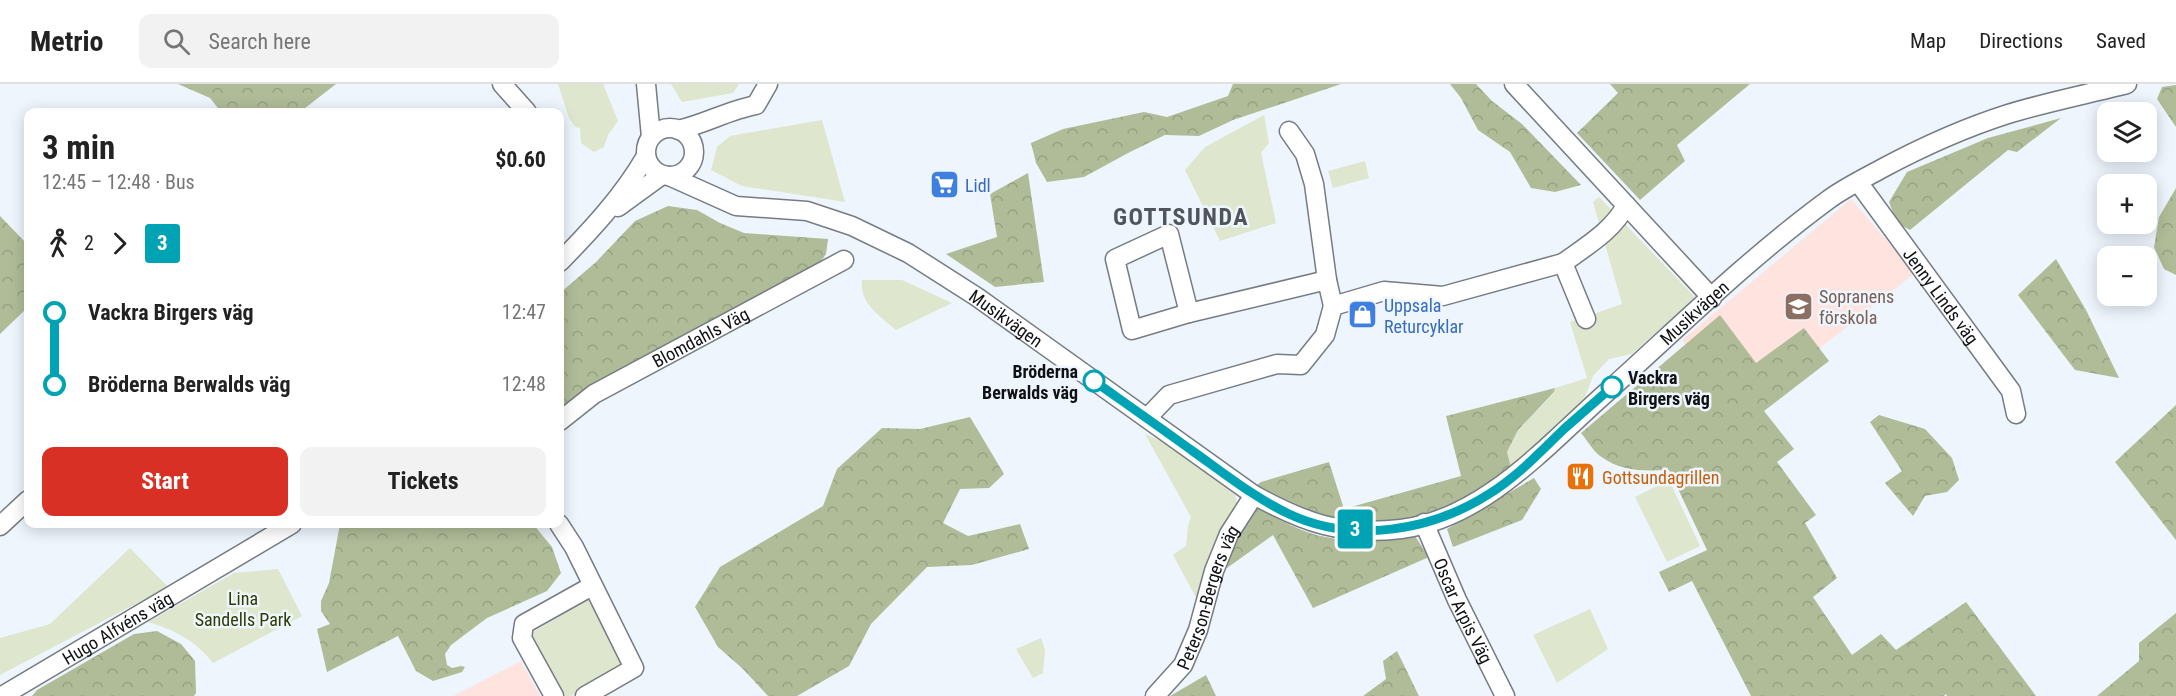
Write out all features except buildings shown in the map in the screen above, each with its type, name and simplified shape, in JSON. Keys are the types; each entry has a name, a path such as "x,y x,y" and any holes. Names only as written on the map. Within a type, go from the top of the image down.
{"street":[{"path":"502,84 523,108"},
{"path":"665,176 650,166 646,156 646,146 651,137 660,130 674,129 722,117 741,108 756,105 768,84"},
{"path":"1514,84 1712,298"},
{"name":"Musikvägen","path":"665,176 736,206 807,211 852,226 908,253 977,297 1254,495 1290,514 1334,528 1402,529 1464,508 1490,494 1528,465 1773,243 1830,199 1927,145 2008,114 2127,84"},
{"path":"647,88 674,129 691,141 698,172 719,198"},
{"path":"647,88 651,137"},
{"path":"600,220 665,176 684,172 722,117"},
{"path":"1147,418 1168,395 1277,364 1301,365 1325,335 1333,306 1327,280 1314,184 1305,154 1289,131"},
{"path":"564,258 600,220 634,176 646,156"},
{"name":"Jenny Linds väg","path":"1858,182 2011,391 2016,414"},
{"path":"1333,306 1384,291 1443,296 1563,263 1592,242 1621,216 1626,205"},
{"path":"1189,313 1169,234 1115,260 1132,330 1189,313 1327,280"},
{"name":"Blomdahls Väg","path":"564,418 602,390 844,260"},
{"path":"1563,263 1586,319"},
{"name":"Peterson-Bergers väg","path":"1155,696 1184,665 1198,630 1214,571 1229,534 1254,495"},
{"path":"0,526 24,504"},
{"name":"Oscar Arpis Väg","path":"1424,523 1457,600 1505,696"},
{"name":"Hugo Alfvéns väg","path":"2,696 285,528"},
{"path":"562,528 574,547 634,668 585,696"},
{"path":"554,696 522,638 524,624 592,586"}],"shaded area":[{"name":"Sopranens förskola","path":"1851,199 1915,273 1738,413 1682,340"},
{"path":"521,661 540,696 453,696"}],"green space":[{"path":"178,84 336,84 305,108 218,108 210,98"},
{"path":"558,84 603,84 618,121 608,135 604,147 594,152 581,143 580,128 575,127 569,118"},
{"path":"671,84 739,84 733,93 682,102"},
{"path":"1233,84 1341,84 1233,120 1199,136 1165,135 1084,177 1047,182 1036,163 1031,143 1063,129 1144,112 1167,117 1228,96"},
{"path":"1450,84 1476,84 1492,101 1522,124 1581,185 1555,192 1531,188 1510,152 1478,130 1461,98"},
{"path":"1610,84 1750,84 1677,145 1685,161 1640,200 1577,133 1618,93"},
{"path":"2176,85 2176,127 2157,99 2162,87"},
{"path":"1264,115 1269,143 1261,153 1276,223 1220,241 1185,170 1205,147"},
{"path":"2061,118 2017,152 2008,150 1910,230 1897,223 1889,202 1907,172 1988,138"},
{"path":"822,120 845,202 742,186 711,170 717,147 730,136"},
{"path":"1365,161 1369,178 1333,188 1328,171"},
{"path":"1028,173 1044,282 995,287 946,254 997,237 990,194"},
{"path":"2176,188 2176,275 2164,269 2157,254 2157,246 2154,246 2159,217"},
{"path":"1599,197 1695,297 1632,354 1609,359 1593,376 1585,397 1511,468 1507,452 1518,430 1554,393 1555,388 1587,378 1570,322 1622,304 1593,202"},
{"path":"668,206 697,210 744,233 828,239 826,254 818,266 564,419 564,290 596,262 635,221"},
{"path":"0,216 24,241 24,311 0,334"},
{"path":"2056,259 2086,310 2119,378 2075,370 2018,295"},
{"path":"862,280 902,280 952,303 896,330 867,302"},
{"path":"1720,315 1756,363 1804,328 1829,361 1764,411 1794,449 1777,462 1816,515 1805,523 1837,578 1813,597 1852,655 1881,634 1896,650 1966,602 2036,696 1947,696 1946,694 1944,696 1751,696 1692,581 1669,592 1659,572 1707,550 1669,470 1642,470 1616,465 1597,454 1581,433"},
{"path":"1555,388 1554,392 1518,430 1507,452 1511,468 1465,499 1431,513 1369,523 1329,520 1305,512 1254,487 1261,482 1329,462 1344,509 1461,476 1446,416"},
{"path":"2176,405 2176,540 2115,462"},
{"path":"1879,415 1925,429 1952,458 1959,480 1947,492 1925,496 1913,516 1885,483 1902,471 1870,422"},
{"path":"970,417 1004,474 989,488 960,489 943,523 968,536 1020,524 1029,549 972,565 927,567 871,624 849,666 797,696 768,696 718,647 695,607 720,567 823,506 837,469 882,428 920,429"},
{"path":"1145,434 1172,446 1235,495 1238,506 1214,545 1198,601 1173,555 1186,546 1191,517"},
{"path":"1534,478 1541,489 1522,520 1453,547 1447,529"},
{"path":"1669,480 1700,546 1667,562 1635,497"},
{"path":"1254,505 1298,528 1325,537 1364,541 1415,536 1429,557 1313,608 1273,535 1227,568 1229,534"},
{"path":"339,528 536,528 552,547 561,573 547,591 487,618 451,645 445,654 447,665 452,668 465,667 462,672 433,681 416,671 398,636 327,672 317,629 330,624 321,611 321,601 329,583"},
{"path":"130,548 168,587 0,675 0,638 50,624"},
{"name":"Lina Sandells Park","path":"278,569 302,616 213,663 199,648 184,637 148,622 234,573"},
{"path":"591,598 623,665 571,696 564,696 533,642 533,632"},
{"path":"1590,609 1608,649 1557,683 1533,635"},
{"path":"2176,613 2176,696 2097,696 2139,661 2139,643"},
{"path":"157,631 181,644 195,661 196,693 194,696 32,696 37,690 134,634"},
{"path":"1041,638 1045,650 1043,673 1033,678 1016,649"},
{"path":"1397,651 1419,696 1363,696 1386,679 1383,661"},
{"path":"1206,675 1216,696 1170,696"}],"bus line":[{"name":"3","path":"1094,381 1254,495 1313,523 1359,530 1402,529 1424,523 1464,508 1490,494 1528,465 1612,387"}],"place":[{"name":"Lidl","path":"944,185"},
{"name":"Sopranens förskola","path":"1798,306"},
{"name":"Uppsala Returcyklar","path":"1363,315"},
{"name":"Bröderna Berwalds väg","path":"1094,381"},
{"name":"Vackra Birgers väg","path":"1612,387"},
{"name":"Gottsundagrillen","path":"1581,477"}],"district":[{"name":"GOTTSUNDA","path":"1181,217"}]}
